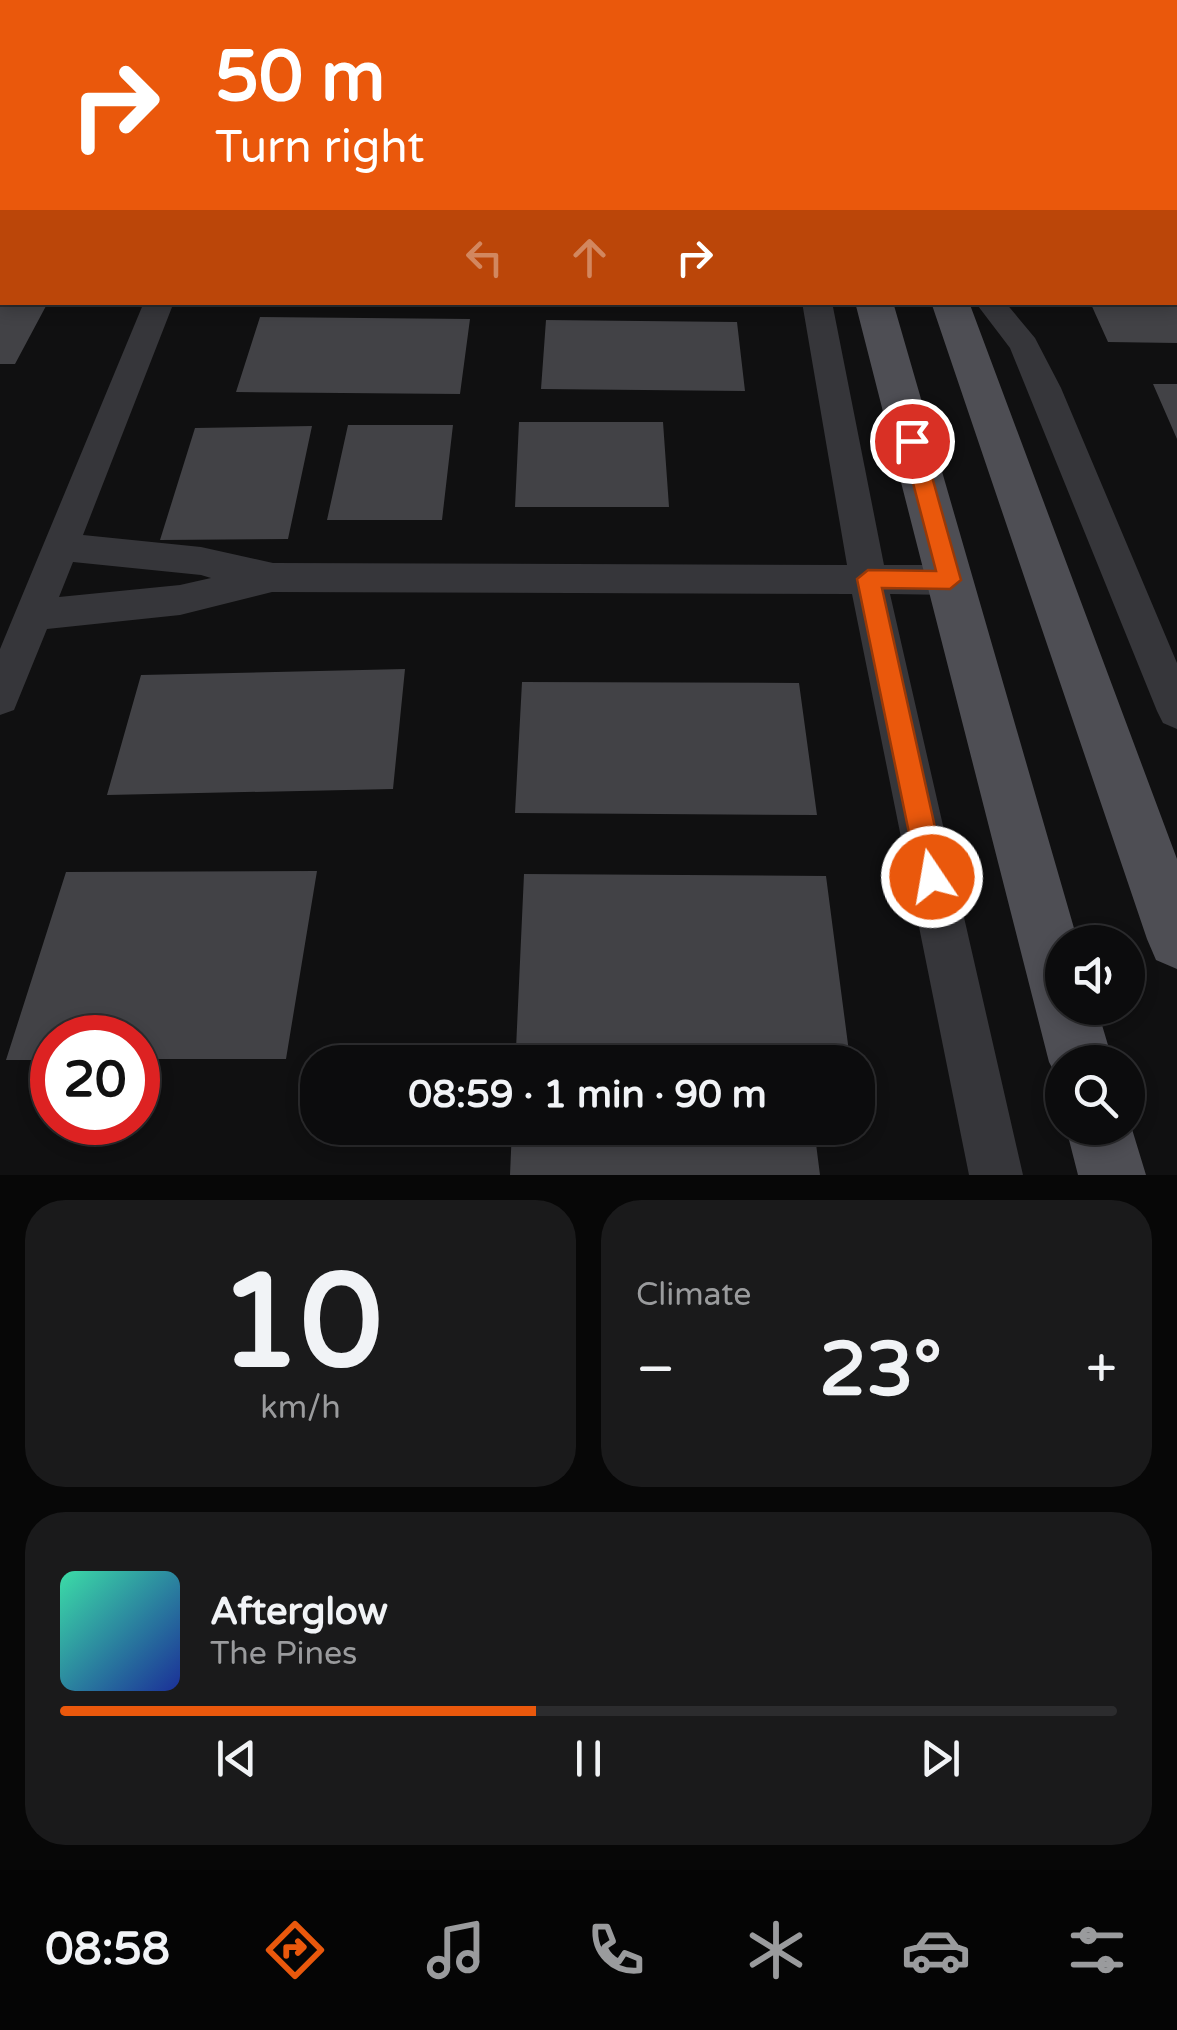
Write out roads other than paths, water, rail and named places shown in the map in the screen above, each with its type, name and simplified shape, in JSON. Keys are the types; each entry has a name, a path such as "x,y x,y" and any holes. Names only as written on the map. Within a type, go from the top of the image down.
{"main road":[{"path":"875,305 1045,930"},
{"path":"951,305 1177,939"},
{"path":"1104,1145 1112,1175"}],"street":[{"path":"0,698 158,305"},
{"path":"818,305 868,579 996,1175"},
{"path":"992,305 1024,345 1045,388 1177,711"},
{"path":"59,548 201,560 273,578"},
{"path":"35,614 180,600 273,578 950,580"}]}
